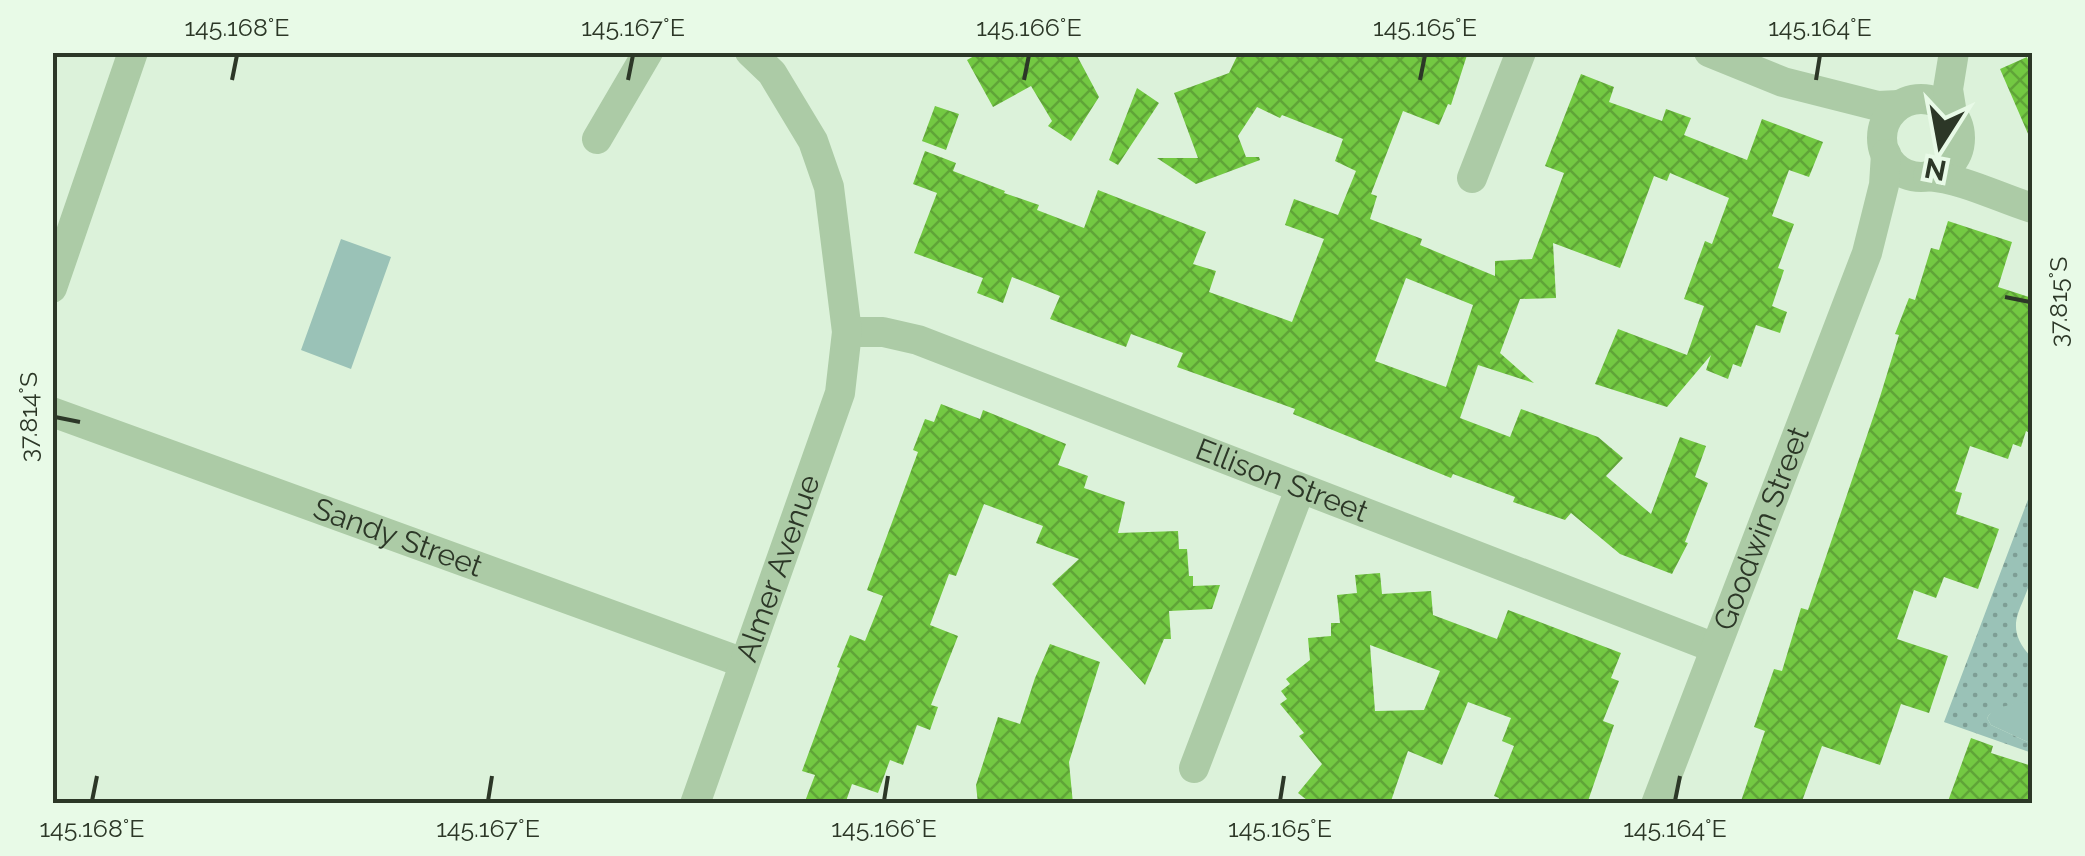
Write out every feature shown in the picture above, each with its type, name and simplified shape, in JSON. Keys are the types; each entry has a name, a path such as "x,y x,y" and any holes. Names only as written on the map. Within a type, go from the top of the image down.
{"street":[{"path":"52,288 133,52"},
{"path":"597,140 648,52"},
{"name":"Almer Avenue","path":"695,804 840,393 847,332 829,187 813,142 772,73 750,52"},
{"path":"1472,178 1522,52"},
{"path":"1709,52 1783,82 1862,123 1900,171 1959,180 2032,208"},
{"path":"1884,152 1884,122 1924,89 1938,52"},
{"path":"1925,176 1949,165 1957,154 1956,124 1948,89 1954,52"},
{"path":"1783,82 1878,106 1937,102 1956,124 1970,154 1986,171 2032,194"},
{"name":"Goodwin Street","path":"1656,804 1867,254 1882,190 1884,152"},
{"name":"Goodwin Street","path":"1867,254 1912,185 1925,176"},
{"name":"Ellison Street","path":"847,332 883,332 918,340 1715,648"},
{"name":"Sandy Street","path":"52,412 744,662"},
{"path":"1194,768 1300,489"}],"shaded area":[{"path":"341,239 391,257 351,369 301,350"},
{"path":"2032,489 2033,560 2016,624 2022,645 2032,658 2032,700 2002,707 1987,718 1991,725 2032,744 2032,753 1944,722"},
{"path":"2032,700 2032,744 1991,725 1987,718 1994,708"}],"building":[{"path":"981,52 1075,52 1099,97 1071,141 1048,126 1052,121 1031,86 993,107 967,60"},
{"path":"1239,52 1468,52 1451,105 1448,104 1439,125 1403,111 1371,194 1377,196 1370,219 1422,239 1420,245 1495,276 1495,261 1532,259 1564,173 1545,166 1581,74 1614,87 1609,102 1662,121 1666,109 1691,118 1684,135 1747,160 1762,119 1823,142 1809,177 1789,170 1772,216 1794,224 1778,268 1784,270 1772,306 1787,312 1780,333 1756,325 1741,367 1733,364 1728,379 1706,370 1711,355 1667,407 1595,384 1618,329 1687,355 1704,306 1684,299 1705,241 1712,244 1729,198 1670,173 1667,181 1654,176 1620,268 1553,243 1556,298 1520,299 1500,353 1534,383 1478,365 1460,418 1510,437 1521,409 1598,437 1623,458 1606,476 1651,514 1680,437 1706,446 1695,477 1708,483 1685,542 1688,543 1672,574 1620,554 1571,513 1565,520 1513,502 1515,497 1453,474 1451,478 1293,414 1295,409 1177,367 1183,353 1131,334 1126,347 1050,319 1060,296 1012,277 1003,303 977,293 983,278 914,253 937,193 913,184 925,151 956,163 953,171 1039,205 1037,210 1084,228 1098,190 1206,232 1193,264 1216,271 1209,292 1292,322 1324,239 1285,225 1294,199 1338,215 1356,171 1335,161 1343,139 1257,107 1238,136 1246,157 1260,160 1196,184 1157,158 1198,158 1174,93 1229,73","holes":["1406,278 1473,305 1446,387 1375,361"]},
{"path":"2027,57 2032,71 2032,143 2000,69"},
{"path":"1137,88 1159,103 1118,165 1109,160"},
{"path":"935,106 959,114 946,150 922,141"},
{"path":"1948,221 2012,242 1998,287 2032,298 2032,434 2026,431 2021,447 2013,444 2008,459 1970,446 1955,491 1962,493 1956,514 1999,529 1978,589 1944,577 1936,598 1914,590 1897,639 1948,656 1929,713 1901,704 1880,765 1822,746 1801,804 1740,804 1765,731 1754,727 1774,669 1782,671 1801,608 1808,610 1879,400 1899,335 1895,334 1909,298 1915,300 1931,248 1939,250"},
{"path":"941,404 980,419 983,410 1066,444 1058,465 1088,476 1084,488 1125,502 1118,533 1178,531 1179,549 1187,549 1193,586 1220,585 1212,609 1169,611 1171,639 1164,639 1145,685 1052,584 1079,559 1036,543 1043,526 984,504 956,576 949,574 930,625 958,636 931,705 938,707 930,730 917,725 903,765 890,760 878,793 852,784 845,804 804,804 815,775 802,771 840,668 837,667 850,635 865,641 883,596 867,590 918,452 913,450 925,419 934,422"},
{"path":"1380,573 1382,594 1431,591 1433,615 1497,639 1508,610 1621,653 1611,678 1619,681 1603,721 1614,725 1587,804 1497,804 1499,798 1494,796 1514,746 1502,741 1511,718 1468,702 1442,765 1408,751 1390,804 1312,804 1298,793 1322,764 1299,736 1304,733 1280,704 1287,699 1281,691 1290,684 1286,679 1310,660 1308,638 1331,636 1331,623 1340,623 1337,595 1357,593 1355,575","holes":["1370,645 1440,671 1424,710 1375,711"]},
{"path":"1050,644 1100,662 1069,762 1073,804 978,804 976,785 998,717 1020,724"},
{"path":"1971,738 1993,746 1991,753 2032,766 2032,804 1947,804"}]}
